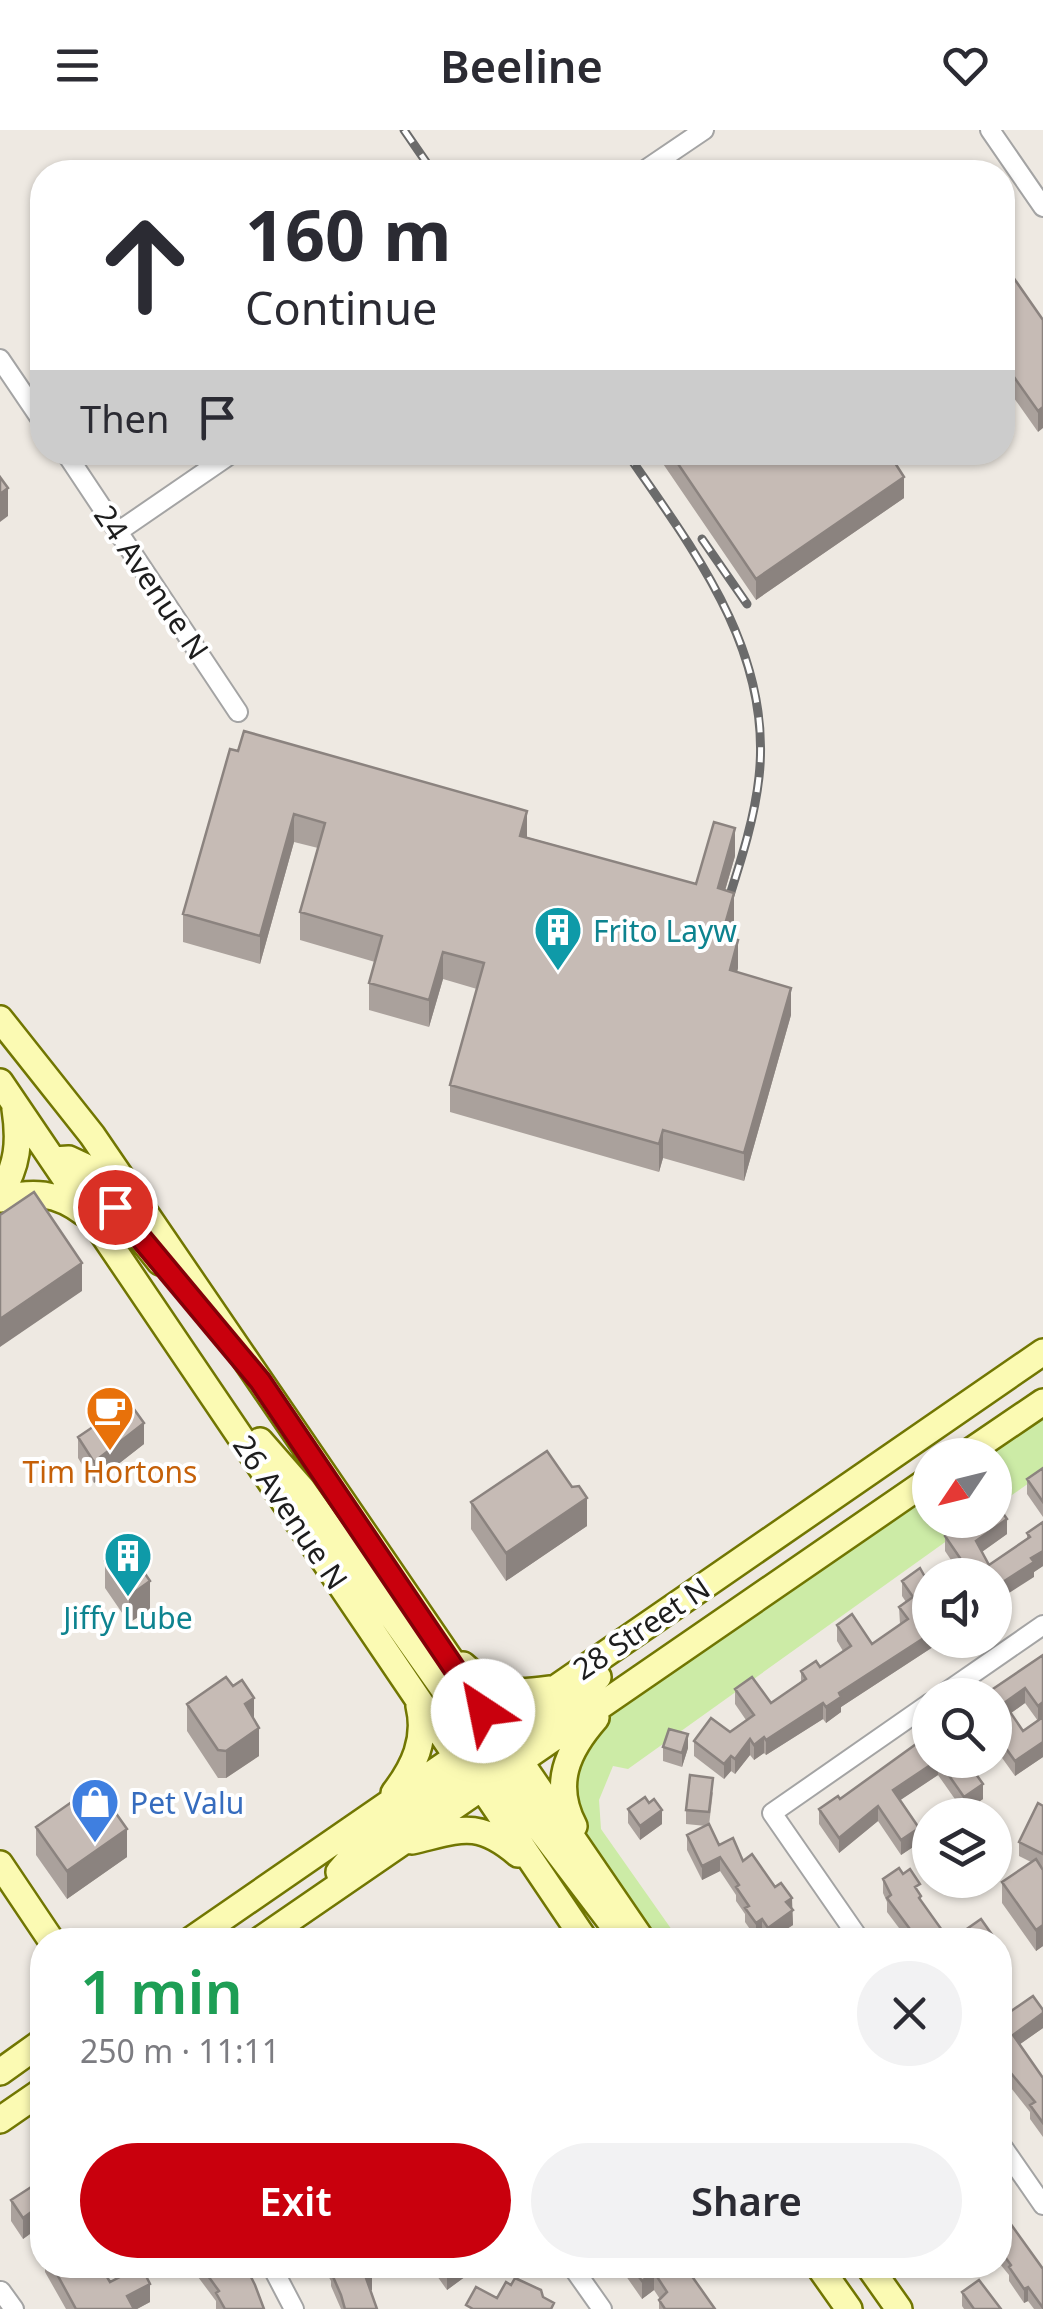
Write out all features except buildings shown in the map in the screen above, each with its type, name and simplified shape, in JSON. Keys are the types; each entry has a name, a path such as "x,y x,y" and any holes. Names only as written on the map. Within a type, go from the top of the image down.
{"main road":[{"name":"26 Avenue N","path":"0,1019 71,1106 436,1641 533,1867 576,1928"},
{"name":"26 Avenue N","path":"0,1082 416,1697 487,1758 606,1888 634,1928"},
{"path":"0,1196 17,1157 15,1104"},
{"path":"53,1160 69,1159 84,1166 260,1381"},
{"path":"0,1196 52,1194 93,1220"},
{"name":"28 Street N","path":"276,1928 397,1845 554,1688 1043,1352"},
{"path":"188,1360 302,1489 487,1758 615,1928"},
{"path":"989,1438 1043,1402"},
{"name":"28 Street N","path":"208,1928 384,1806 620,1689 912,1490"},
{"path":"312,1902 358,1851 612,1666 708,1582"},
{"path":"436,1641 485,1685 516,1694 554,1688"},
{"path":"606,1888 564,1806 564,1774 574,1743 620,1689"},
{"path":"384,1806 410,1772 424,1727 416,1697"},
{"path":"397,1845 464,1830 483,1830 533,1867"},
{"path":"0,1864 46,1928"},
{"path":"0,2072 30,2050"},
{"path":"0,2120 30,2099"},
{"path":"827,2278 849,2309"},
{"path":"877,2278 898,2309"}],"street":[{"path":"660,160 704,130"},
{"path":"990,130 1011,160"},
{"path":"1015,166 1043,206"},
{"path":"0,360 30,403"},
{"name":"24 Avenue N","path":"74,465 238,712"},
{"path":"120,531 215,465"},
{"path":"967,1678 1043,1625"},
{"path":"852,1928 772,1813 912,1716"},
{"path":"1012,2160 1043,2205"},
{"path":"277,2278 294,2309"},
{"path":"579,2278 602,2309"},
{"path":"1,2291 14,2309"}],"green space":[{"path":"1043,1413 1043,1473 1012,1495 1012,1438 1007,1438"},
{"path":"912,1503 912,1538 951,1538 923,1558 912,1558 912,1566 628,1769 613,1766 599,1800 601,1829 671,1928 645,1928 570,1805 579,1746 628,1699"}],"railway":[{"path":"404,130 425,160"},
{"path":"635,465 723,604 754,687 760,731 757,795 723,917"},
{"path":"702,539 747,604"}],"place":[{"name":"Frito Layw","path":"558,972"},
{"name":"Tim Hortons","path":"110,1452"},
{"name":"Jiffy Lube","path":"128,1598"},
{"name":"Pet Valu","path":"95,1844"}],"route":[{"path":"115,1207 260,1381 483,1711"}]}
